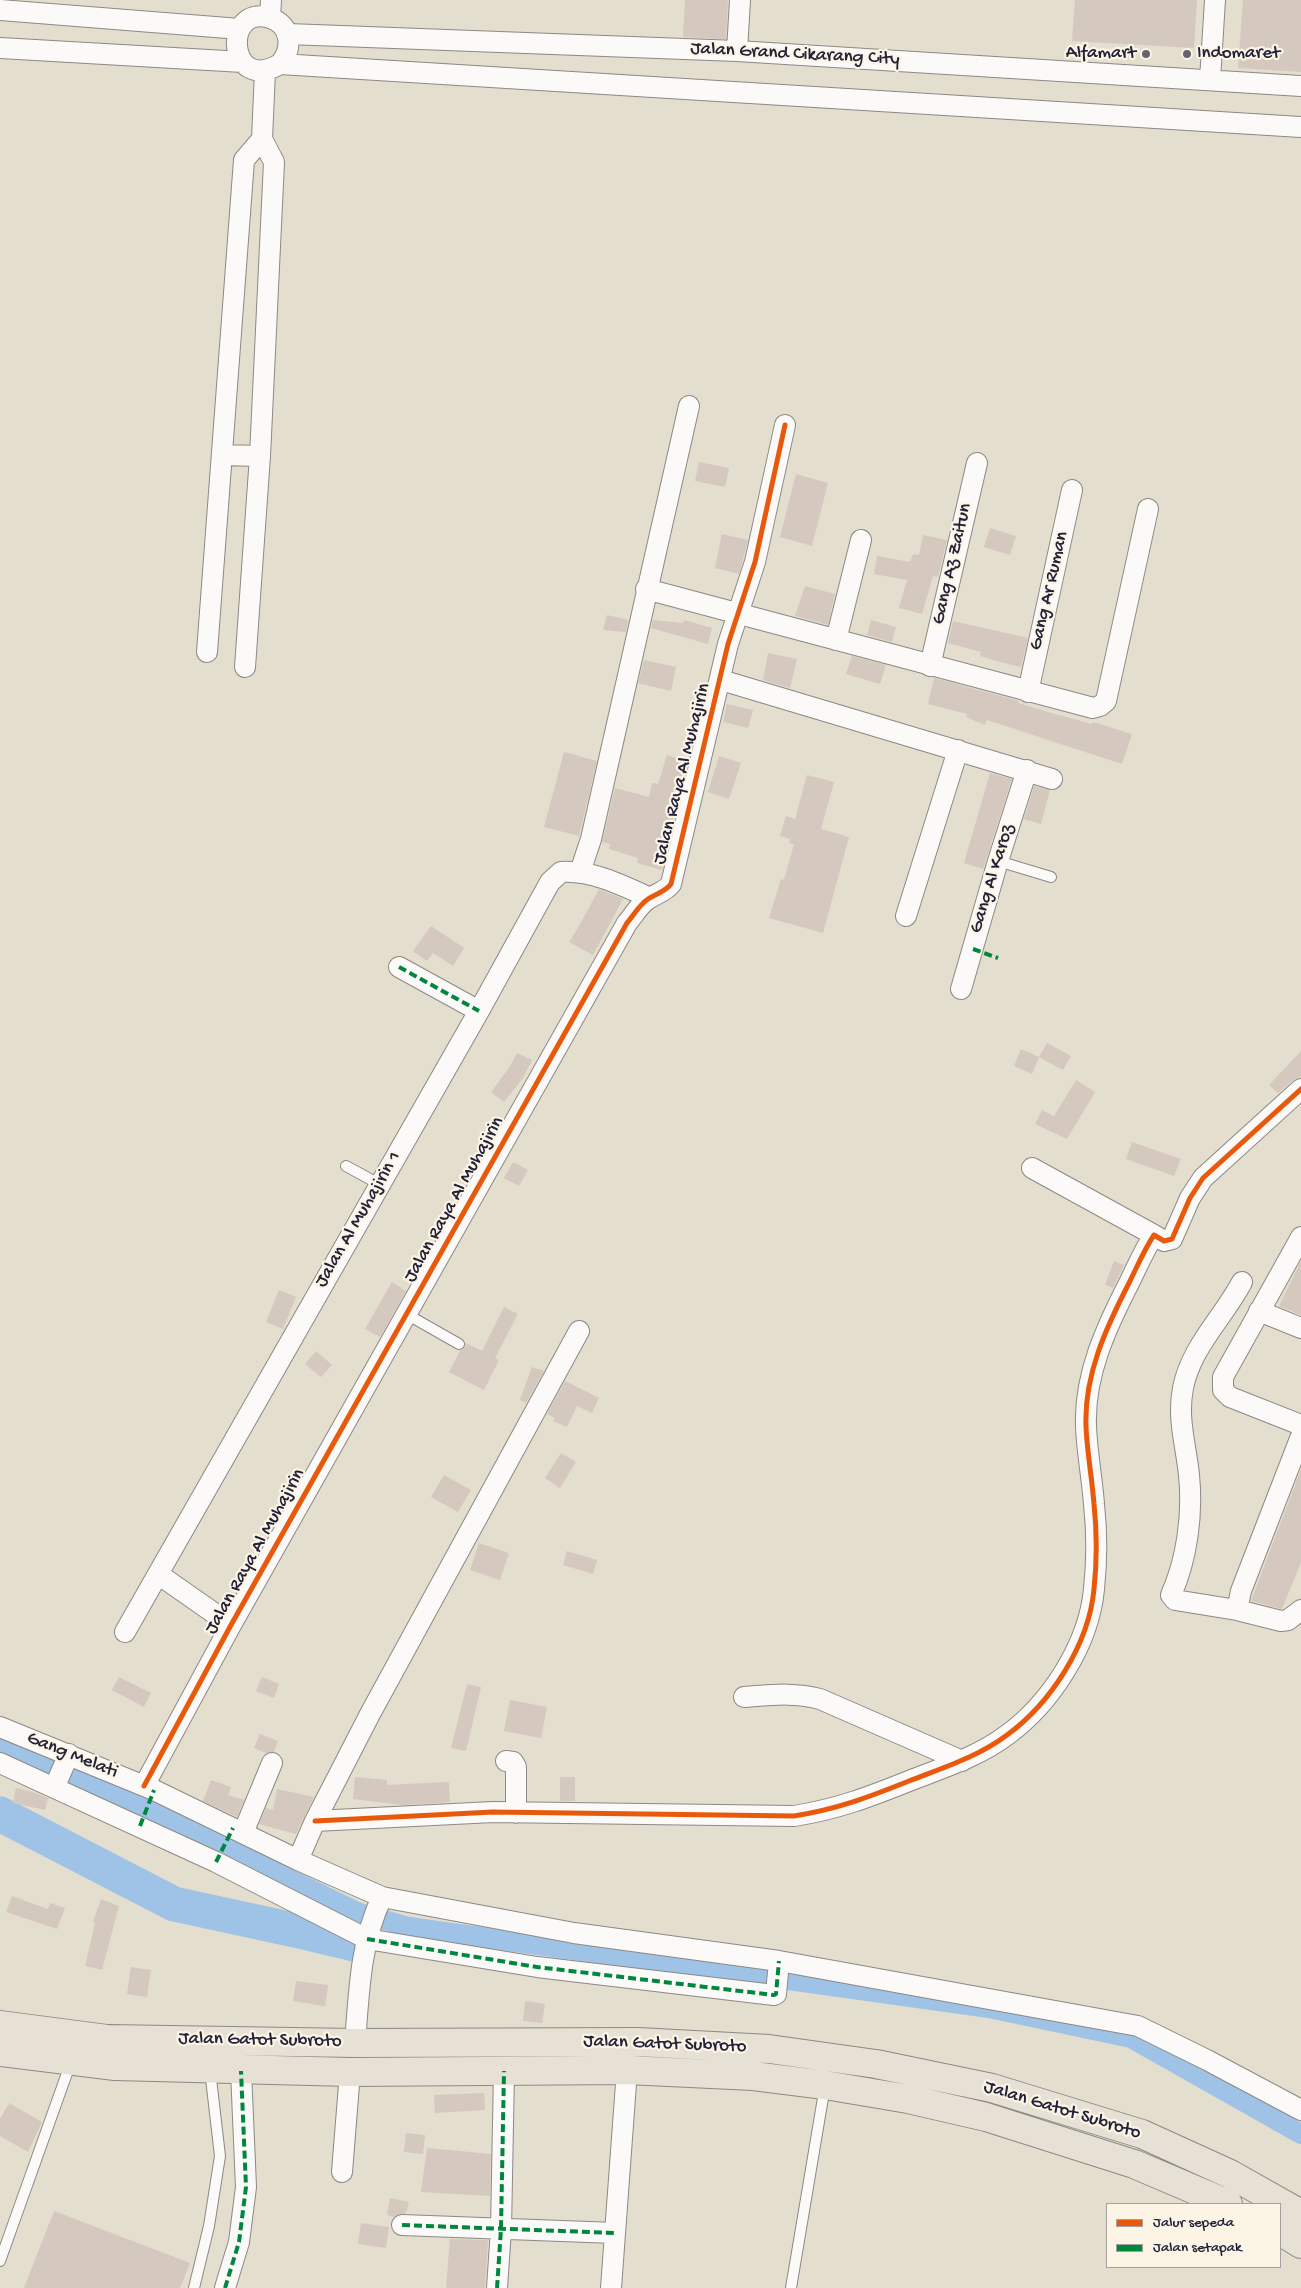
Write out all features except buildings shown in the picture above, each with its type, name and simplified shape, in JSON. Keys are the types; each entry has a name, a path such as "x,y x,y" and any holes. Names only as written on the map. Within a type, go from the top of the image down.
{"highway":[{"name":"Jalan Gatot Subroto","path":"0,2025 107,2039 355,2043 638,2042 769,2049 876,2064 992,2088 1142,2134 1230,2174 1301,2214"},
{"name":"Jalan Gatot Subroto","path":"0,2052 115,2066 241,2071 627,2070 753,2076 825,2084 908,2099 986,2117 1134,2164 1226,2203"},
{"path":"1281,2232 1301,2244"}],"street":[{"path":"737,51 740,0"},
{"path":"1210,80 1215,0"},
{"path":"207,652 244,160 262,139 273,68 289,50 288,34 277,22 270,9 252,19 240,29 235,45 243,62 249,67 273,68 1301,128"},
{"path":"0,10 240,29"},
{"name":"Jalan Grand Cikarang City","path":"288,34 737,51 1301,86"},
{"path":"0,48 243,62"},
{"path":"245,667 260,456 274,162 262,139"},
{"path":"580,872 591,839 646,589 689,406"},
{"name":"Jalan Raya Al Muhajirin","path":"144,1786 231,1625 408,1315 627,923 641,904 666,890 672,884 728,644 755,562 785,425"},
{"path":"222,454 260,456"},
{"name":"Gang Az Zaitun","path":"930,666 977,463"},
{"name":"Gang Ar Ruman","path":"1028,692 1072,490"},
{"path":"646,589 1093,708 1100,706 1106,701 1148,509"},
{"path":"836,640 861,540"},
{"path":"721,680 1052,779"},
{"path":"906,916 958,750"},
{"name":"Gang Al Karoz","path":"961,989 998,861 1027,770"},
{"name":"Jalan Al Muhajirin 1","path":"125,1632 479,1011 550,882 561,872 580,872 612,880 650,898"},
{"path":"399,968 479,1011"},
{"path":"1032,1168 1164,1241 1172,1239 1190,1198 1203,1178 1301,1089"},
{"path":"315,1821 516,1813 794,1816 829,1810 859,1801 962,1761 1006,1736 1029,1717 1060,1681 1073,1656 1088,1619 1094,1591 1096,1552 1095,1506 1086,1426 1091,1373 1109,1323 1154,1235"},
{"path":"1301,1237 1224,1377 1223,1390 1230,1397 1301,1425"},
{"path":"1242,1282 1196,1352 1184,1387 1181,1422 1190,1477 1188,1524 1184,1564 1171,1595 1176,1600 1237,1610 1281,1621 1288,1620 1301,1610"},
{"path":"1259,1311 1301,1328"},
{"path":"298,1860 315,1821 370,1714 579,1331"},
{"path":"1237,1610 1241,1591 1301,1436"},
{"path":"158,1574 231,1625"},
{"path":"744,1697 789,1693 820,1699 962,1761"},
{"name":"Gang Melati","path":"0,1727 67,1758 144,1786 243,1832 379,1904 778,1965 1138,2026 1208,2060 1301,2110"},
{"path":"55,1785 67,1758"},
{"path":"506,1761 513,1762 516,1767 516,1813"},
{"path":"0,1763 55,1785 368,1936 537,1967 776,1994 778,1965"},
{"path":"243,1832 272,1763"},
{"path":"355,2043 361,1970 368,1936 379,1904"},
{"path":"611,2288 627,2070"},
{"path":"225,2288 239,2242 246,2187 241,2071"},
{"path":"497,2288 504,2071"},
{"path":"342,2172 350,2072"},
{"path":"402,2225 615,2233"}],"lane":[{"path":"998,861 1051,877"},
{"path":"346,1166 379,1184"},
{"path":"408,1315 459,1344"},
{"path":"0,2261 71,2062"},
{"path":"194,2288 209,2226 220,2156 210,2069"},
{"path":"792,2288 825,2084"}],"waterway":[{"path":"0,1742 117,1794 357,1912 409,1927 989,2008 1131,2038 1301,2134"},
{"path":"0,1814 174,1904 358,1945"}],"marked path":[{"path":"973,949 998,958"},
{"path":"399,967 479,1011"},
{"path":"140,1826 154,1790"},
{"path":"216,1862 233,1828"},
{"path":"367,1939 537,1967 774,1995 776,1994 779,1961"},
{"path":"225,2288 239,2242 246,2187 241,2071"},
{"path":"497,2288 501,2229 504,2071"},
{"path":"402,2225 615,2233"}],"cycle path":[{"path":"144,1786 231,1625 627,923 645,901 671,884 728,644 755,562 785,425"},
{"path":"315,1821 493,1812 794,1816 853,1802 947,1767 984,1750 1007,1735 1023,1722 1053,1689 1076,1651 1091,1610 1095,1578 1096,1536 1086,1407 1098,1352 1112,1317 1154,1235 1164,1241 1172,1239 1190,1198 1203,1178 1301,1089"}],"place":[{"name":"Alfamart","path":"1146,54"},
{"name":"Indomaret","path":"1187,54"}]}
